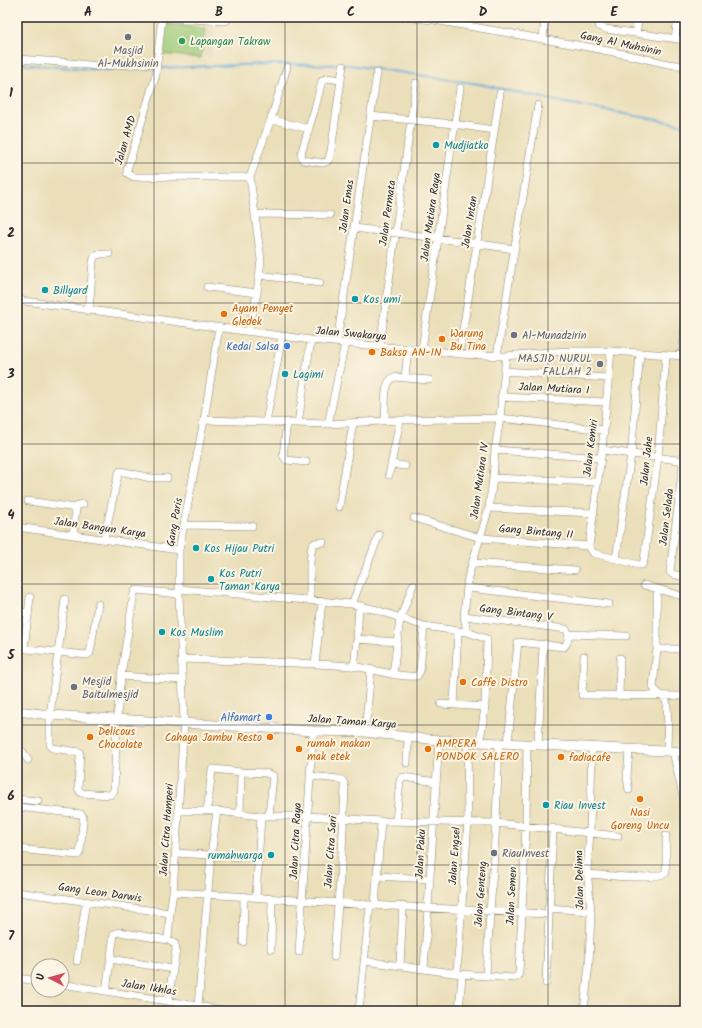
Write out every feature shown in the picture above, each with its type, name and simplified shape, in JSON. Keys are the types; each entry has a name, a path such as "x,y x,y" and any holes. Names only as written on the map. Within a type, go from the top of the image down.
{"street":[{"path":"158,17 223,22 229,17"},
{"path":"17,59 97,66 157,63 162,17"},
{"name":"Gang Al Muhsinin","path":"401,17 434,18 668,64 685,66"},
{"path":"543,39 545,17"},
{"path":"600,17 600,26 605,29 685,40"},
{"path":"636,33 639,17"},
{"path":"675,39 678,17"},
{"name":"Jalan AMD","path":"157,63 156,75 127,170 128,173 134,176 250,177"},
{"path":"340,80 327,78 322,81 301,154 301,158 303,160 308,162 323,163 328,161 331,151 343,66"},
{"path":"249,331 257,293 261,260 250,177 271,119 287,68"},
{"name":"Jalan Emas","path":"328,424 341,343 354,228 376,73"},
{"name":"Jalan Permata","path":"380,346 416,83"},
{"name":"Jalan Mutiara Raya","path":"422,349 460,88"},
{"name":"Jalan Intan","path":"459,354 500,93"},
{"path":"497,356 538,105"},
{"path":"370,116 454,124 494,130"},
{"path":"271,119 309,129"},
{"path":"254,214 330,215"},
{"path":"354,228 514,249"},
{"path":"89,311 93,261 95,256 109,254"},
{"path":"259,275 320,284"},
{"path":"207,287 257,293"},
{"name":"Jalan Swakarya","path":"17,300 311,340 422,349 459,354 506,356 549,352 611,351 684,356"},
{"name":"Gang Paris","path":"184,722 179,550 204,420 219,327"},
{"path":"684,356 685,328"},
{"path":"266,422 282,336"},
{"path":"298,423 311,340"},
{"path":"405,378 408,349"},
{"path":"576,351 576,376"},
{"name":"Jalan Kemiri","path":"589,546 602,450 611,351"},
{"path":"589,546 593,552 616,559 631,454 640,354"},
{"name":"Jalan Jahe","path":"616,559 639,565 642,565 644,560 658,458 666,355"},
{"name":"Jalan Mutiara IV","path":"467,632 464,616 468,577 489,508 506,356"},
{"path":"504,370 608,378"},
{"path":"385,421 386,385 390,379 394,377 429,380"},
{"name":"Jalan Mutiara I","path":"501,397 606,402"},
{"path":"204,420 328,424 400,420 500,418 603,430"},
{"path":"389,475 400,420"},
{"path":"287,422 283,455 284,458 286,460 306,462"},
{"path":"339,507 353,423"},
{"name":"Jalan Selada","path":"685,448 670,572 672,574 685,577"},
{"path":"495,450 601,458"},
{"path":"602,450 684,461"},
{"path":"391,464 404,466"},
{"path":"104,539 120,470 151,478 166,478"},
{"path":"493,478 597,482"},
{"path":"28,501 80,506 73,535"},
{"path":"489,508 593,513"},
{"name":"Gang Bintang II","path":"414,518 481,538 589,546"},
{"path":"184,525 252,526"},
{"name":"Jalan Bangun Karya","path":"17,527 179,550"},
{"path":"354,667 357,639 355,605 380,535"},
{"path":"310,600 310,562 312,546 323,542"},
{"path":"472,563 575,570"},
{"path":"393,675 400,619 412,585"},
{"path":"644,585 685,597"},
{"path":"468,588 609,604"},
{"path":"657,589 657,649 654,687 656,691 663,696 667,704 670,751 685,805"},
{"path":"65,599 50,715 51,747 79,752 78,788 81,793 110,795 114,791 117,718 121,676 134,593 136,590 179,591 310,600 355,605 377,610 424,626 467,632 486,639 485,707 480,741"},
{"path":"30,597 21,649 58,657 87,655 90,653 98,604"},
{"path":"315,664 322,602"},
{"path":"17,612 28,613"},
{"name":"Gang Bintang V","path":"464,616 567,631 626,636"},
{"path":"182,659 315,664 354,667 410,677 418,676 420,671 424,626"},
{"path":"454,706 458,631"},
{"path":"538,744 543,647 545,644 564,647 567,643 567,631"},
{"path":"357,639 397,642"},
{"name":"Jalan Genteng","path":"486,975 496,823 504,743 518,642 545,644"},
{"path":"657,649 685,649"},
{"path":"584,656 582,695 685,696"},
{"path":"619,696 620,658"},
{"path":"365,732 371,670"},
{"path":"121,676 182,680"},
{"path":"441,704 485,707"},
{"path":"17,740 18,711"},
{"name":"Jalan Taman Karya","path":"18,711 50,715 313,731 365,732 408,738 439,740 467,740 685,752"},
{"name":"Jalan Citra Hamperi","path":"168,940 176,853 184,722"},
{"name":"Jalan Citra Raya","path":"299,952 313,731"},
{"path":"406,763 408,738"},
{"name":"Jalan Paku","path":"424,969 439,740"},
{"name":"Jalan Engsel","path":"459,1011 462,976 459,974 462,910 468,822 467,740"},
{"name":"Jalan Semen","path":"486,975 514,978 518,976 519,973 526,826 527,744"},
{"path":"17,747 23,752 28,760"},
{"name":"Jalan Delima","path":"584,1011 589,964 591,910 587,874 590,833 592,748"},
{"path":"629,750 627,778 629,790"},
{"path":"207,811 212,770 266,773 273,776 270,816"},
{"path":"240,814 241,772"},
{"name":"Jalan Citra Sari","path":"310,776 339,779 343,781 345,787 334,958"},
{"path":"396,821 400,780 403,777 436,782"},
{"path":"17,799 38,801"},
{"path":"17,807 81,814 83,817 80,852 78,855 17,849"},
{"path":"179,810 261,816 308,816 381,821 496,823 618,836"},
{"path":"198,1006 209,894 211,856 217,812"},
{"path":"256,897 261,816"},
{"path":"359,1011 377,876 381,821"},
{"path":"546,983 552,828"},
{"path":"587,874 647,877 666,873 666,836"},
{"path":"176,853 258,858"},
{"path":"377,876 430,879"},
{"name":"Gang Leon Darwis","path":"17,892 170,913"},
{"path":"173,892 521,913 591,910"},
{"path":"243,942 244,896"},
{"path":"270,949 272,898"},
{"path":"77,961 86,901"},
{"path":"400,966 403,906"},
{"path":"106,991 113,937 115,933 119,932 168,940 175,944 176,950 168,1001"},
{"path":"110,959 173,970"},
{"path":"365,961 459,974 486,975"},
{"path":"17,978 30,980"},
{"name":"Jalan Ikhlas","path":"70,985 215,1010 233,1011"}],"shaded area":[{"path":"207,28 214,29 211,58 204,57"}],"green space":[{"name":"Lapangan Takraw","path":"164,24 205,28 201,58 160,54"}],"waterway":[{"path":"17,64 104,70 151,68"},
{"path":"162,68 268,64 350,65 479,84 566,103 685,125"}],"place":[{"name":"Masjid Al-Mukhsinin","path":"128,37"},
{"name":"Lapangan Takraw","path":"182,41"},
{"name":"Mudjiatko","path":"436,145"},
{"name":"Billyard","path":"45,290"},
{"name":"Kos umi","path":"355,299"},
{"name":"Ayam Penyet Gledek","path":"224,314"},
{"name":"Al-Munadzirin","path":"514,335"},
{"name":"Warung Bu Tina","path":"442,339"},
{"name":"Kedai Salsa","path":"287,346"},
{"name":"Bakso AN-IN","path":"372,352"},
{"name":"MASJID NURUL FALLAH 2","path":"600,364"},
{"name":"Lagimi","path":"285,374"},
{"name":"Kos Hijau Putri","path":"196,548"},
{"name":"Kos Putri Taman Karya","path":"211,579"},
{"name":"Kos Muslim","path":"162,632"},
{"name":"Caffe Distro","path":"463,682"},
{"name":"Mesjid Baitulmesjid","path":"74,687"},
{"name":"Alfamart","path":"269,717"},
{"name":"Delicous Chocolate","path":"90,737"},
{"name":"Cahaya Jambu Resto","path":"270,737"},
{"name":"rumah makan mak etek","path":"299,749"},
{"name":"AMPERA PONDOK SALERO","path":"428,749"},
{"name":"fadiacafe","path":"561,757"},
{"name":"Nasi Goreng Uncu","path":"640,799"},
{"name":"Riau Invest","path":"546,805"},
{"name":"RiauInvest","path":"494,853"},
{"name":"rumahwarga","path":"271,855"}]}
